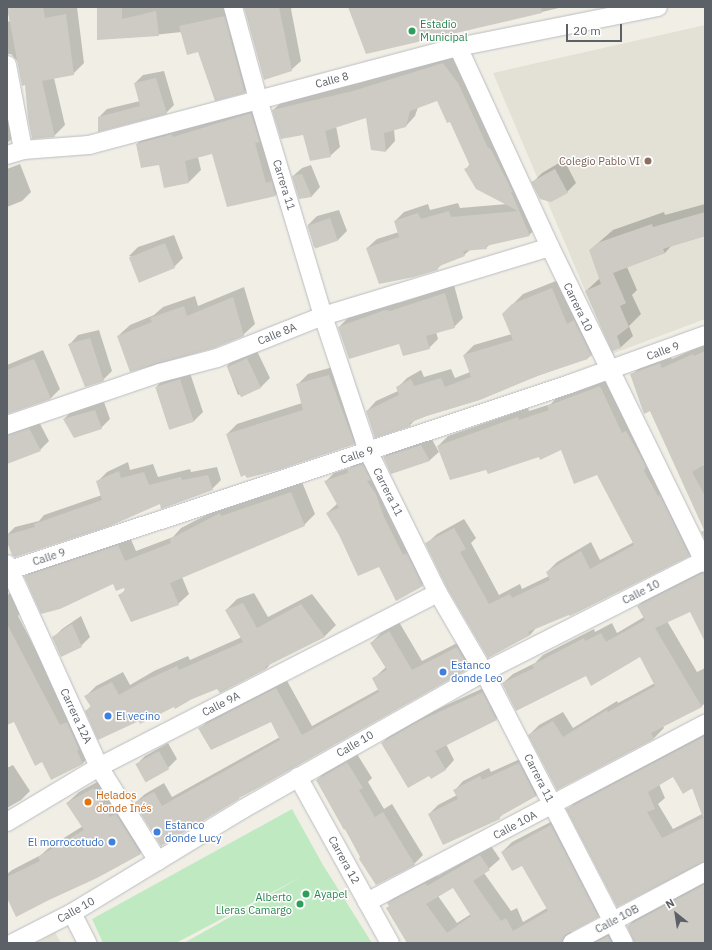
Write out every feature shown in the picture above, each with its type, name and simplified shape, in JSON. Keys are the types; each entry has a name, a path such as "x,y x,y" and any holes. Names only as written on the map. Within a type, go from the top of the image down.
{"street":[{"name":"Carrera 11","path":"233,7 258,99 323,316 368,451 438,593 484,672 624,943"},
{"name":"Calle 8","path":"15,153 89,144 458,47 658,7"},
{"name":"Carrera 10","path":"458,47 550,247 609,370 705,561"},
{"path":"7,65 15,153"},
{"name":"Calle 8A","path":"7,425 160,373 217,358 323,316 550,247"},
{"name":"Calle 9","path":"8,569 368,451 609,370 705,335"},
{"name":"Calle 10","path":"13,943 72,913 298,777 484,672 705,561"},
{"name":"Carrera 12A","path":"8,569 99,767 158,861"},
{"name":"Calle 9A","path":"7,822 99,767 438,593"},
{"name":"Calle 10A","path":"367,902 705,724"},
{"name":"Carrera 12","path":"298,777 390,943"},
{"name":"Calle 10B","path":"572,943 705,872"},
{"path":"72,913 87,943"}],"shaded area":[{"path":"705,25 705,319 612,354 493,73"},
{"path":"55,932 61,943 36,943"}],"green space":[{"name":"Alberto Lleras Camargo","path":"292,809 323,865 372,943 184,943 301,877 176,943 103,943 92,919"}],"building":[{"path":"7,7 43,7 45,18 66,14 74,75 42,81 55,137 32,139 28,118 25,85 22,86"},
{"path":"97,7 122,7 122,19 156,11 159,36 97,40"},
{"path":"244,7 279,7 292,71 264,80"},
{"name":"Estadio Municipal","path":"348,7 541,7 542,13 366,54"},
{"path":"225,16 245,93 215,101 198,52 187,55 179,26"},
{"path":"443,63 458,83 488,148 490,148 513,192 511,192 530,236 486,246 487,249 463,251 465,256 437,267 438,270 414,277 379,284 366,248 399,237 394,221 418,213 421,219 449,211 451,217 518,211 476,189 464,169 470,166 450,122 447,123 437,101 410,111 406,127 384,133 386,152 371,150 366,118 325,131 331,157 310,161 303,135 281,139 272,110 353,91"},
{"path":"156,78 167,114 98,132 98,117 140,106 134,83"},
{"path":"251,113 260,142 255,143 266,183 272,181 276,196 227,207 212,154 185,161 189,183 164,188 159,165 141,168 136,144 172,134 173,137"},
{"path":"555,169 568,193 551,202 540,199 531,182"},
{"path":"302,174 312,197 299,199 292,176"},
{"path":"705,212 705,236 663,249 665,253 613,273 626,303 620,306 629,327 617,336 621,348 612,351 585,291 601,284 589,250 600,242 652,224 653,227"},
{"path":"330,218 338,241 315,249 307,226"},
{"path":"165,243 175,268 139,283 129,258"},
{"path":"552,288 567,324 574,320 592,356 587,357 588,359 540,375 480,400 427,416 409,423 411,426 375,438 366,411 399,395 396,387 411,379 414,386 441,378 445,387 471,377 463,355 513,340 502,314 512,304"},
{"path":"445,293 455,328 426,336 430,349 403,356 399,344 349,359 338,327 385,310 390,311"},
{"path":"233,297 244,336 214,348 130,372 117,336 152,322 150,318 184,306 187,316"},
{"path":"90,338 104,381 85,387 68,344"},
{"path":"705,351 705,464 692,472 705,496 705,539 701,532 704,530 650,411 644,414 630,374 660,363 662,368 693,354 694,356"},
{"path":"247,358 261,388 241,397 227,367"},
{"path":"34,359 51,399 7,414 7,370"},
{"path":"329,375 355,444 278,470 247,478 245,475 241,477 226,434 303,410 296,384"},
{"path":"180,379 194,422 169,430 155,387"},
{"path":"600,386 622,433 626,431 645,464 646,467 644,471 658,496 660,494 690,556 570,616 569,615 528,632 530,635 488,658 447,588 425,543 454,528 466,549 460,552 489,604 510,594 512,598 550,580 546,572 581,551 590,569 634,545 597,475 574,484 561,450 540,460 539,457 488,474 486,470 450,480 437,446 518,417 519,420 549,410 547,406"},
{"path":"95,410 102,429 74,438 63,419"},
{"path":"29,428 41,451 7,464 7,435"},
{"path":"421,445 430,461 391,474 383,457"},
{"path":"363,464 371,480 367,481 376,494 384,517 403,555 407,553 423,586 396,601 379,567 358,576 339,535 326,513 339,508 324,481 348,473 347,469"},
{"path":"119,471 121,478 144,472 149,485 181,477 182,480 208,475 213,490 161,509 160,504 110,526 15,557 12,555 7,542 7,535 35,527 34,524 102,500 96,481"},
{"path":"291,492 305,526 170,583 179,605 131,622 118,595 125,591 124,588 116,591 113,584 60,609 41,614 24,576 118,545 125,561 171,543 170,539 220,513 221,516"},
{"path":"705,573 705,642 690,612 655,628 702,707 651,733 654,739 557,790 528,735 553,721 563,737 607,710 608,712 655,686 640,657 591,686 586,676 516,711 502,683 534,668 532,665 584,638 585,641 601,633 606,642 645,620 637,606"},
{"path":"243,603 257,628 301,604 325,637 265,667 266,669 220,693 217,689 192,699 175,709 174,707 140,724 139,721 98,740 85,711 91,707 84,696 112,682 119,695 142,682 177,666 179,670 243,642 225,610"},
{"path":"7,624 60,725 67,722 79,749 77,751 83,764 51,780 42,762 35,766 14,722 7,725"},
{"path":"72,624 82,647 61,657 52,637"},
{"path":"389,631 412,670 457,647 470,668 239,798 161,846 134,803 154,792 162,806 280,740 271,722 211,750 198,728 276,688 302,735 379,692 372,678 387,670 370,643"},
{"path":"483,692 497,720 435,751 446,770 431,779 429,776 408,788 381,743 417,722"},
{"path":"705,736 705,862 617,907 566,809","holes":["673,777 683,794 692,788 703,818 662,838 647,812 655,809 648,792"]},
{"path":"159,751 169,769 146,782 135,764"},
{"path":"347,762 363,788 359,790 375,817 383,812 415,865 376,885 359,859 360,857 345,829 344,830 316,780"},
{"path":"519,763 536,796 499,817 500,819 443,845 428,814 458,799 453,790 480,776 482,780"},
{"path":"94,788 110,817 116,814 141,854 97,878 16,917 7,898 7,877 40,861 38,857 84,830 66,803"},
{"path":"551,825 599,917 567,934 563,938 562,943 407,943 386,908 389,906 387,903 426,883 427,886 480,855 490,870 473,881 501,921 506,918 513,931 548,911 522,866 512,871 501,852","holes":["453,888 471,916 447,933 426,904"]},
{"path":"705,884 705,943 634,943 627,926"},
{"path":"608,936 612,943 594,943"}],"place":[{"name":"Estadio Municipal","path":"412,31"},
{"name":"Colegio Pablo VI","path":"648,161"},
{"name":"Estanco donde Leo","path":"443,672"},
{"name":"El vecino","path":"108,716"},
{"name":"Helados donde Inés","path":"88,802"},
{"name":"Estanco donde Lucy","path":"157,832"},
{"name":"El morrocotudo","path":"112,842"},
{"name":"Ayapel","path":"306,894"},
{"name":"Alberto Lleras Camargo","path":"300,904"}]}
